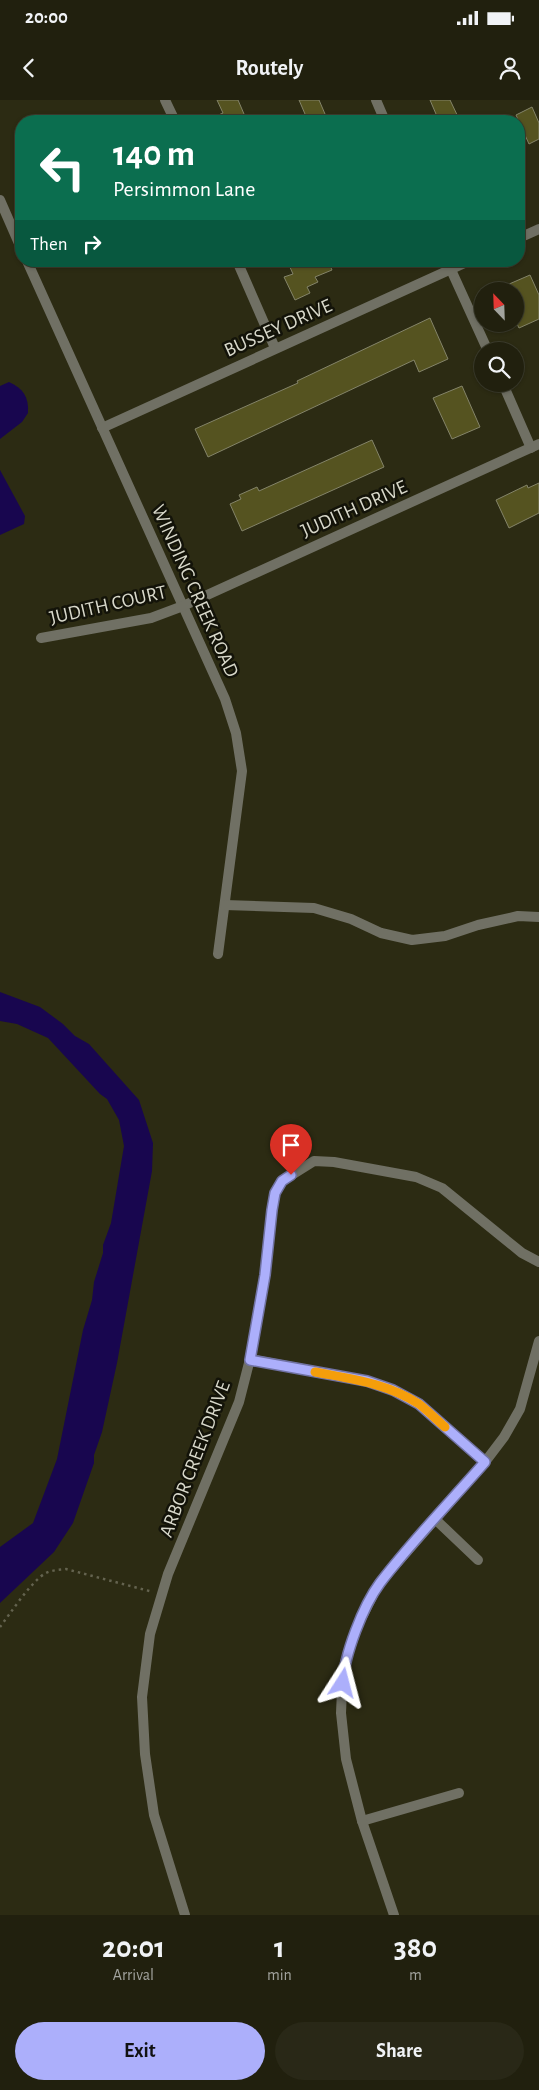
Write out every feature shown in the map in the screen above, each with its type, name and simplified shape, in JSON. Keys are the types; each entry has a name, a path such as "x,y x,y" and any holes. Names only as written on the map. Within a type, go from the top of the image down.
{"street":[{"path":"165,100 172,115"},
{"path":"376,100 382,115"},
{"path":"0,200 15,234"},
{"path":"525,235 539,229"},
{"name":"WINDING CREEK ROAD","path":"30,267 225,699 236,733 242,771 218,954"},
{"path":"240,267 275,348"},
{"name":"BUSSEY DRIVE","path":"102,428 445,267"},
{"path":"450,267 484,342"},
{"path":"507,392 535,446"},
{"name":"JUDITH DRIVE","path":"182,606 535,446"},
{"name":"JUDITH COURT","path":"40,638 151,618 182,606"},
{"path":"225,904 314,908 351,919 381,933 412,940 445,936 478,925 518,916 539,917"},
{"name":"ARBOR CREEK DRIVE","path":"185,1915 154,1815 145,1754 142,1697 150,1634 168,1574 239,1402 250,1360 265,1275 275,1193 282,1181 314,1161 334,1162 416,1177 442,1188 522,1253 539,1262"},
{"path":"394,1915 386,1897 362,1821 346,1759 341,1713 343,1668 358,1625 378,1585 485,1462 504,1437 520,1409 539,1341"},
{"path":"250,1360 367,1381 393,1390 419,1404 485,1462"},
{"path":"435,1519 478,1560"},
{"path":"362,1821 459,1793"}],"path":[{"path":"0,1627 37,1580 46,1573 56,1570 66,1569 162,1594"}],"shaded area":[{"path":"9,382 18,387 24,394 28,413 22,422 0,439 0,386"},
{"path":"0,470 25,516 24,524 0,535"},
{"path":"0,992 40,1007 63,1024 75,1036 89,1044 139,1100 153,1143 152,1171 117,1363 102,1432 94,1455 94,1463 73,1523 54,1552 0,1603 0,1547 33,1523 57,1459 83,1330 92,1300 94,1282 103,1253 103,1245 111,1223 124,1146 119,1120 107,1099 100,1094 48,1038 17,1024 0,1021"}],"building":[{"path":"217,100 238,100 244,115 218,115 223,113"},
{"path":"299,100 319,100 325,115 305,115"},
{"path":"430,100 450,100 457,115 436,115"},
{"path":"532,107 539,123 539,139 529,144 525,135 525,115 516,115"},
{"path":"290,267 331,267 332,270 315,277 318,282 307,287 310,293 295,300 284,277 293,274"},
{"path":"530,275 539,295 539,319 524,326 524,282 514,282"},
{"path":"430,318 448,359 419,372 414,360 208,457 195,429 298,383 297,381"},
{"path":"462,386 480,427 452,439 433,398"},
{"path":"372,440 384,467 242,531 230,504 241,499 239,495 257,487 259,491"},
{"path":"539,483 539,513 509,528 496,500 527,485 528,488"}],"slow traffic":[{"path":"315,1372 367,1381 393,1390 419,1404 445,1427"}],"route":[{"path":"291,1175 282,1181 275,1193 265,1275 250,1360 367,1381 393,1390 419,1404 485,1462 378,1585 358,1625 343,1668 343,1683"}]}
